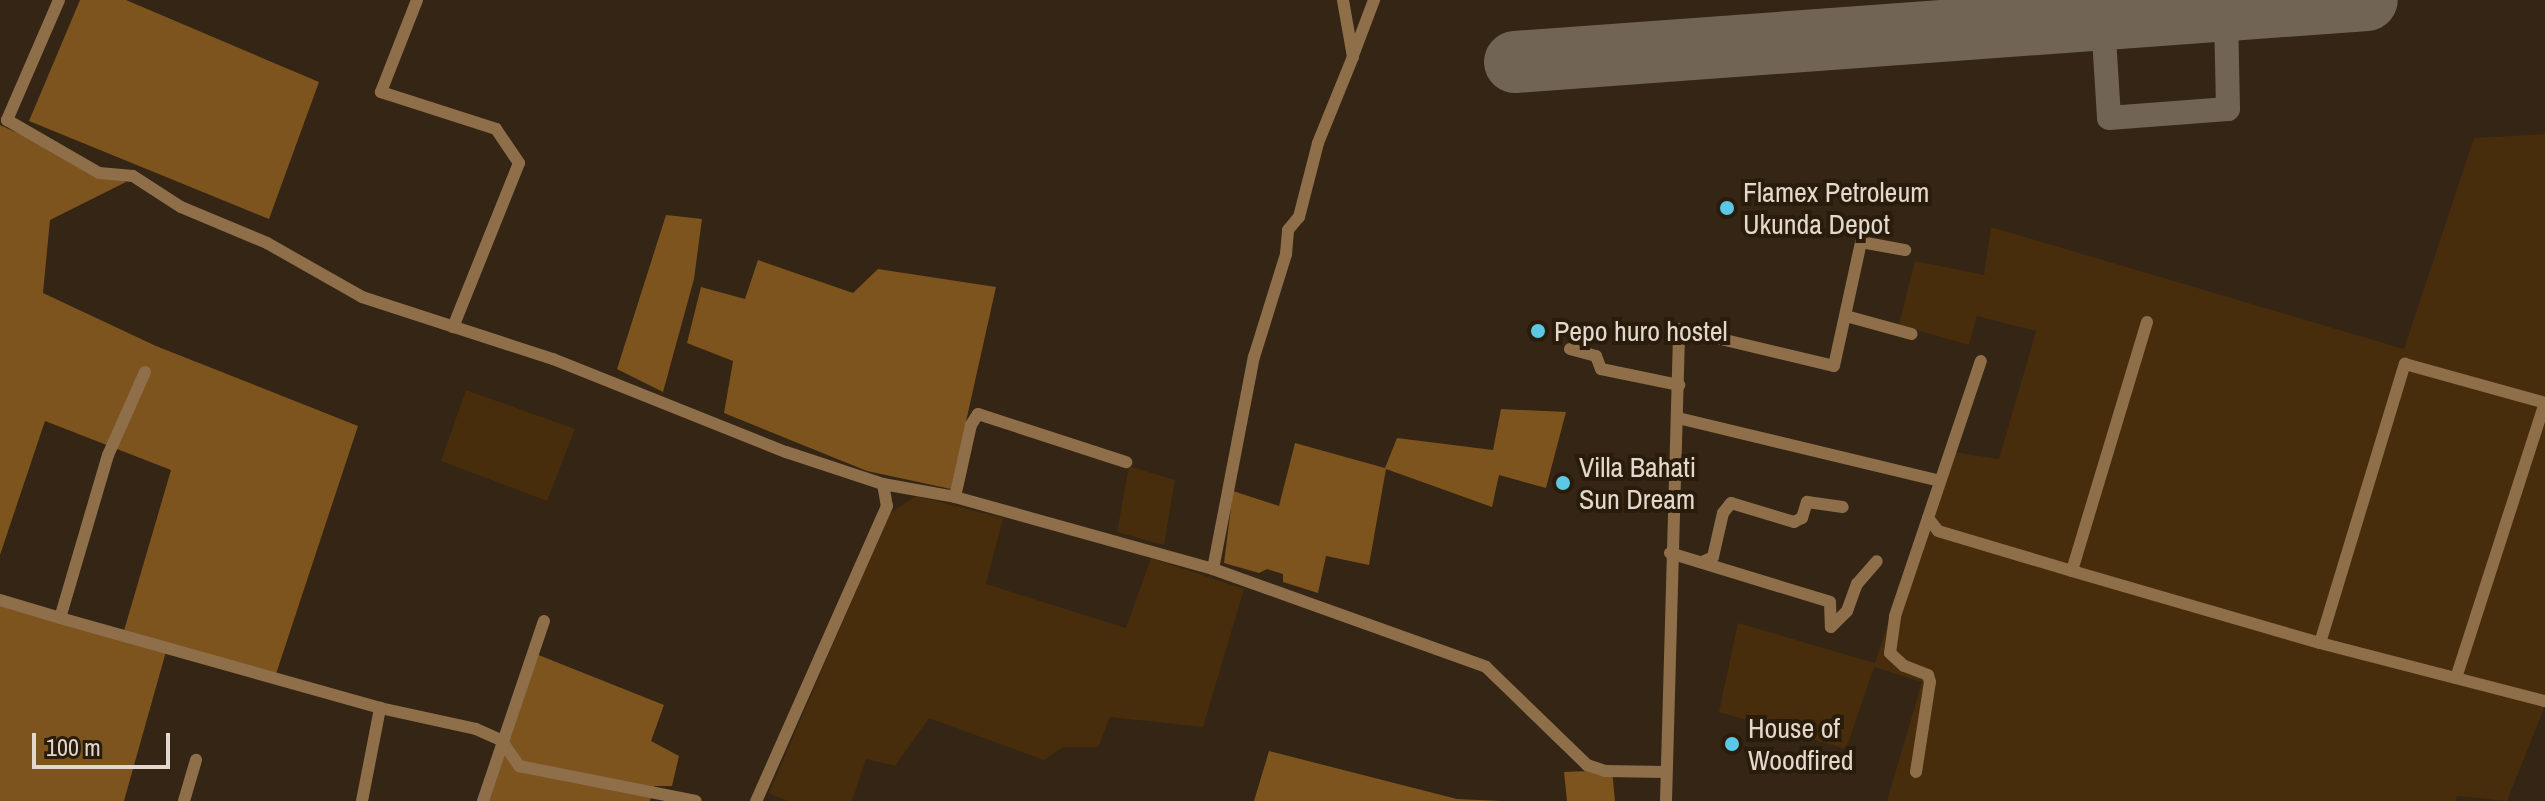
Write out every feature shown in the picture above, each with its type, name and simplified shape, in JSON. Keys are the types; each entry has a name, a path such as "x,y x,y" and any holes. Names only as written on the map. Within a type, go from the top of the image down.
{"street":[{"path":"59,0 3,119 99,173 133,176 181,207 267,243 362,297 553,359 786,452 883,484 955,497 1213,569 1486,667 1595,770 1665,772"},
{"path":"417,0 381,92 496,129 519,163 453,327"},
{"path":"1343,0 1353,57"},
{"path":"1213,569 1254,357 1286,254 1288,230 1299,217 1315,171 1318,143 1374,0"},
{"path":"1666,801 1670,553 1678,418 1679,329 1831,366 1836,363 1861,242 1905,250"},
{"path":"1846,316 1912,334"},
{"path":"2072,571 2147,322"},
{"path":"1570,349 1596,356 1601,369 1679,385"},
{"path":"1916,772 1930,682 1928,675 1904,666 1890,653 1895,616 1928,518 1937,480 1973,397 1981,361"},
{"path":"2320,643 2405,364 2544,402 2456,678"},
{"path":"60,618 108,455 145,372"},
{"path":"955,497 971,425 978,414 1126,462"},
{"path":"1678,418 1937,480"},
{"path":"756,801 887,506 883,484"},
{"path":"887,506 916,491"},
{"path":"1702,562 1713,557 1721,520 1731,503 1794,522 1802,518 1807,502 1843,507"},
{"path":"1928,518 1938,531 2072,571 2320,643 2545,701"},
{"path":"1670,553 1830,602 1831,627 1847,611 1857,584 1877,561"},
{"path":"0,600 380,708 476,729 501,740 519,766 696,801"},
{"path":"483,801 501,740 544,621"},
{"path":"362,801 380,708"},
{"path":"184,801 196,760"}],"shaded area":[{"path":"80,0 126,0 319,82 269,219 29,121"},
{"path":"0,125 126,182 50,220 43,293 156,346 358,426 274,680 167,648 124,801 0,801 0,599 123,634 171,470 45,421 0,555"},
{"path":"2545,134 2545,706 2507,801 2457,796 2456,801 1887,801 1922,682 1874,667 1846,749 1719,712 1738,623 1875,663 1918,534 1954,452 1999,459 2036,331 1977,316 1969,345 1899,325 1915,261 1984,275 1991,227 2404,349 2474,138"},
{"path":"666,215 702,219 694,279 663,392 617,369"},
{"path":"758,260 853,293 878,269 996,287 951,489 867,471 724,413 733,361 687,343 701,287 745,299"},
{"path":"466,390 575,429 547,501 441,461"},
{"path":"1501,409 1566,412 1546,488 1499,475 1492,507 1386,469 1369,565 1326,556 1318,593 1283,582 1283,574 1267,569 1259,573 1224,563 1233,491 1279,506 1295,443 1385,468 1397,438 1493,450"},
{"path":"1129,466 1175,480 1164,545 1117,532"},
{"path":"916,496 1003,518 986,584 1126,628 1151,558 1244,589 1203,727 1110,717 1098,747 1063,747 1044,760 929,718 895,766 866,759 852,801 787,801 769,793 889,514"},
{"path":"536,654 664,705 651,741 679,756 672,786 654,786 650,801 488,801"},
{"path":"1269,751 1457,799 1501,801 1254,801"},
{"path":"1612,770 1615,801 1567,801 1564,772"}],"taxiway":[{"path":"2103,22 2109,118 2228,109 2226,12"}],"runway":[{"path":"1515,62 2367,0"}],"place":[{"name":"Flamex Petroleum Ukunda Depot","path":"1727,208"},
{"name":"Pepo huro hostel","path":"1538,331"},
{"name":"Villa Bahati Sun Dream","path":"1563,483"},
{"name":"House of Woodfired","path":"1732,744"}]}
